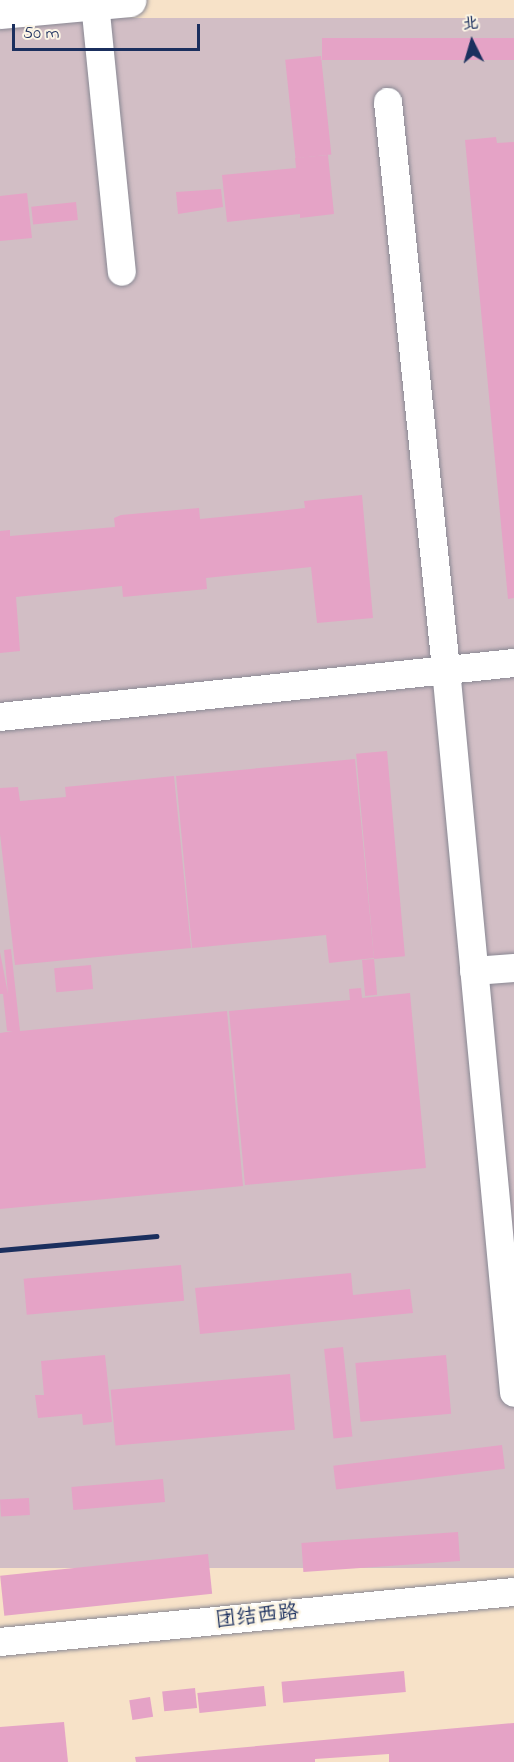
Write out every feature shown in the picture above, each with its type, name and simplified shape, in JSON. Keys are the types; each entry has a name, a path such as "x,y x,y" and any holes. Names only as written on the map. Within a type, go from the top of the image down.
{"main road":[{"path":"0,12 129,0"}],"street":[{"path":"95,3 122,272"},
{"path":"388,102 446,669 514,1393"},
{"path":"0,717 514,663"},
{"path":"474,972 514,968"},
{"name":"团结西路","path":"0,1642 514,1592"}],"shaded area":[{"path":"0,18 514,18 514,1568 0,1568"}],"building":[{"path":"322,38 514,38 514,60 322,60"},
{"path":"321,56 331,154 296,158 285,60"},
{"path":"496,137 497,143 514,142 514,598 508,599 465,140"},
{"path":"328,155 334,214 300,218 300,214 227,222 222,175 296,168 295,158"},
{"path":"221,189 223,207 178,214 176,192"},
{"path":"27,193 32,238 0,241 0,196"},
{"path":"76,202 78,220 33,225 31,207"},
{"path":"362,495 373,618 317,623 311,567 206,578 207,589 123,597 122,586 16,597 20,651 0,653 0,531 10,530 10,536 115,527 114,518 121,515 199,508 200,519 262,513 305,508 304,501"},
{"path":"387,751 405,956 374,959 356,754"},
{"path":"355,759 374,958 329,963 326,935 192,948 176,776"},
{"path":"174,776 191,948 15,965 0,834 0,788 18,787 20,801 66,797 65,787"},
{"path":"11,949 20,1031 227,1011 243,1186 0,1209 0,1033 13,1031 7,1031 3,994 0,994 0,952 8,994 4,950"},
{"path":"374,959 377,995 365,996 362,960"},
{"path":"91,965 93,989 56,992 54,968"},
{"path":"361,988 362,998 410,993 426,1168 245,1185 229,1011 350,1000 349,989"},
{"path":"181,1265 184,1301 27,1315 24,1279"},
{"path":"351,1273 353,1295 410,1289 413,1313 200,1334 195,1288"},
{"path":"343,1347 352,1437 334,1438 324,1349"},
{"path":"105,1355 112,1422 83,1425 82,1414 38,1418 35,1395 44,1395 41,1361"},
{"path":"446,1355 451,1414 360,1422 355,1363"},
{"path":"290,1374 295,1430 116,1445 111,1390"},
{"path":"502,1445 505,1469 336,1490 333,1466"},
{"path":"163,1479 165,1502 73,1510 71,1487"},
{"path":"29,1498 30,1515 1,1516 0,1500"},
{"path":"458,1532 460,1561 303,1572 301,1543"},
{"path":"208,1554 212,1594 4,1616 0,1576"},
{"path":"404,1671 406,1692 283,1703 281,1682"},
{"path":"264,1686 266,1706 199,1713 197,1693"},
{"path":"195,1688 197,1708 164,1711 162,1691"},
{"path":"150,1697 153,1717 132,1720 129,1700"},
{"path":"64,1722 68,1762 0,1762 0,1727"},
{"path":"514,1723 514,1762 389,1762 389,1754 315,1759 315,1762 136,1762 135,1757"}],"railway":[{"path":"0,1250 156,1236"}]}
